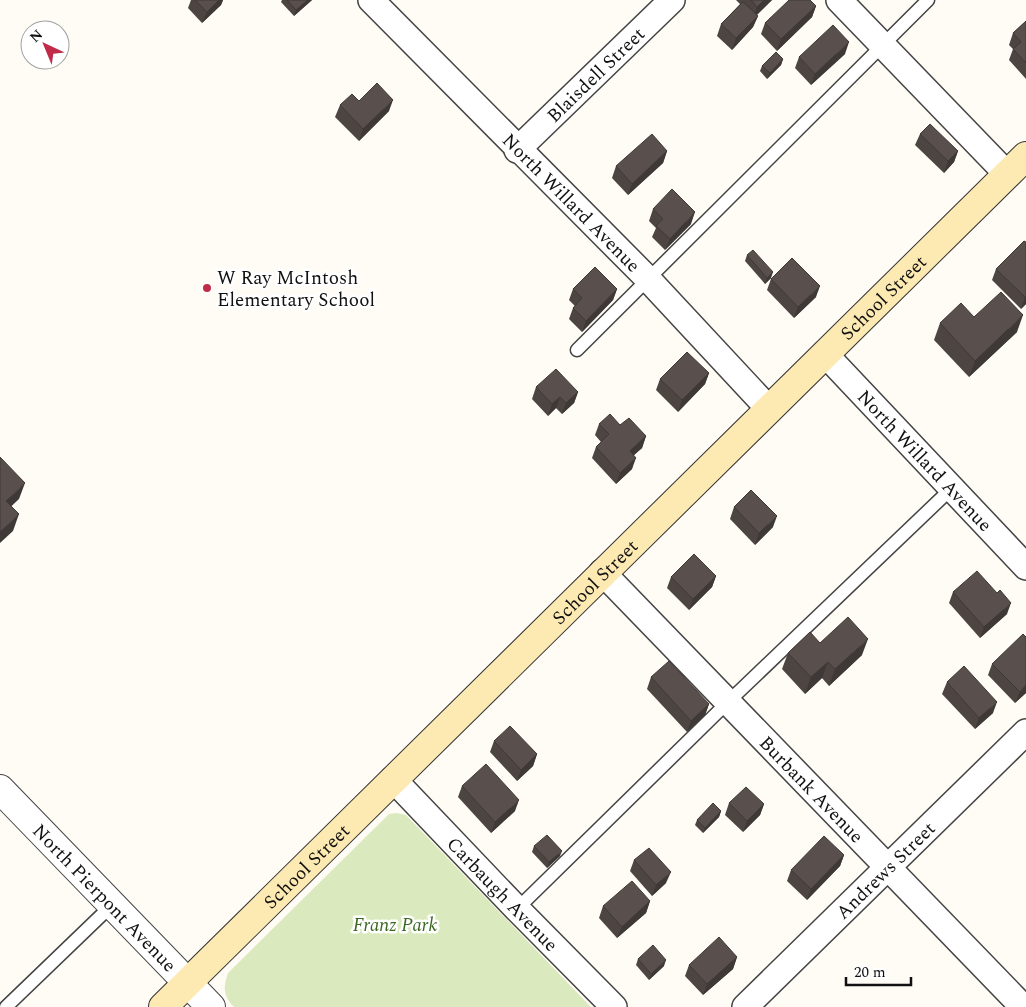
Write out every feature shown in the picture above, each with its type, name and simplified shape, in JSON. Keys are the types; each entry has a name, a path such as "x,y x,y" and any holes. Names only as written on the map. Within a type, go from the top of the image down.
{"main road":[{"name":"School Street","path":"163,1007 768,408 1026,156"}],"street":[{"name":"North Willard Avenue","path":"371,0 517,150 647,278 768,408"},
{"name":"Blaisdell Street","path":"517,150 672,0"},
{"path":"839,0 1007,174"},
{"name":"North Willard Avenue","path":"825,354 1026,567"},
{"name":"Burbank Avenue","path":"602,572 1023,1007"},
{"name":"Andrews Street","path":"745,1007 1026,732"},
{"name":"Carbaugh Avenue","path":"393,779 517,910 614,1007"},
{"name":"North Pierpont Avenue","path":"0,789 211,1007"}],"lane":[{"path":"576,350 928,0"},
{"path":"517,910 728,702 952,488"},
{"path":"6,1007 112,905"}],"green space":[{"name":"Franz Park","path":"389,814 406,815 591,1007 234,1007 225,991 228,973"}],"building":[{"path":"195,0 219,0 207,12"},
{"path":"287,0 308,0 296,10"},
{"path":"751,0 764,0 757,7"},
{"path":"789,0 810,0 816,6 781,39 765,23"},
{"path":"743,2 758,16 736,38 721,24"},
{"path":"1026,21 1026,63 1013,49 1021,42 1013,33"},
{"path":"833,25 849,42 815,74 799,57"},
{"path":"776,52 783,59 770,73 762,66"},
{"path":"377,83 393,100 363,129 340,105 352,94 359,101"},
{"path":"930,124 958,151 948,161 920,134"},
{"path":"652,134 667,151 632,184 616,166"},
{"path":"672,189 695,212 670,239 656,226 663,219 653,209"},
{"path":"1024,241 1026,242 1026,297 996,269"},
{"path":"753,250 773,272 767,278 747,255"},
{"path":"792,258 820,286 798,307 771,279"},
{"path":"595,267 617,289 586,321 573,308 582,298 573,289"},
{"path":"1001,292 1023,315 975,361 940,323 961,303 974,317"},
{"path":"687,352 709,373 682,400 660,379"},
{"path":"556,369 578,392 566,403 560,397 552,404 536,387"},
{"path":"610,414 620,425 629,418 646,436 630,451 636,458 620,473 596,447 609,434 599,424"},
{"path":"0,457 25,483 6,501 19,514 0,532"},
{"path":"751,490 777,516 759,533 734,507"},
{"path":"694,554 716,576 693,599 671,577"},
{"path":"977,571 997,593 1000,590 1011,603 984,627 953,592"},
{"path":"848,617 868,639 835,669 828,662 811,677 788,653 810,632 820,643"},
{"path":"1023,634 1026,637 1026,685 1020,692 992,664"},
{"path":"669,661 709,704 691,721 651,677"},
{"path":"964,666 997,702 979,718 947,682"},
{"path":"510,726 537,754 521,770 494,741"},
{"path":"486,764 519,800 495,822 462,786"},
{"path":"746,787 764,804 747,821 729,803"},
{"path":"713,803 721,811 705,828 697,820"},
{"path":"547,835 562,851 549,862 534,846"},
{"path":"824,836 844,855 811,889 791,870"},
{"path":"649,848 671,872 656,885 634,860"},
{"path":"632,881 650,901 622,927 603,906"},
{"path":"719,937 737,957 707,984 689,965"},
{"path":"653,945 666,960 651,974 638,959"}],"place":[{"name":"W Ray McIntosh Elementary School","path":"207,288"}]}
